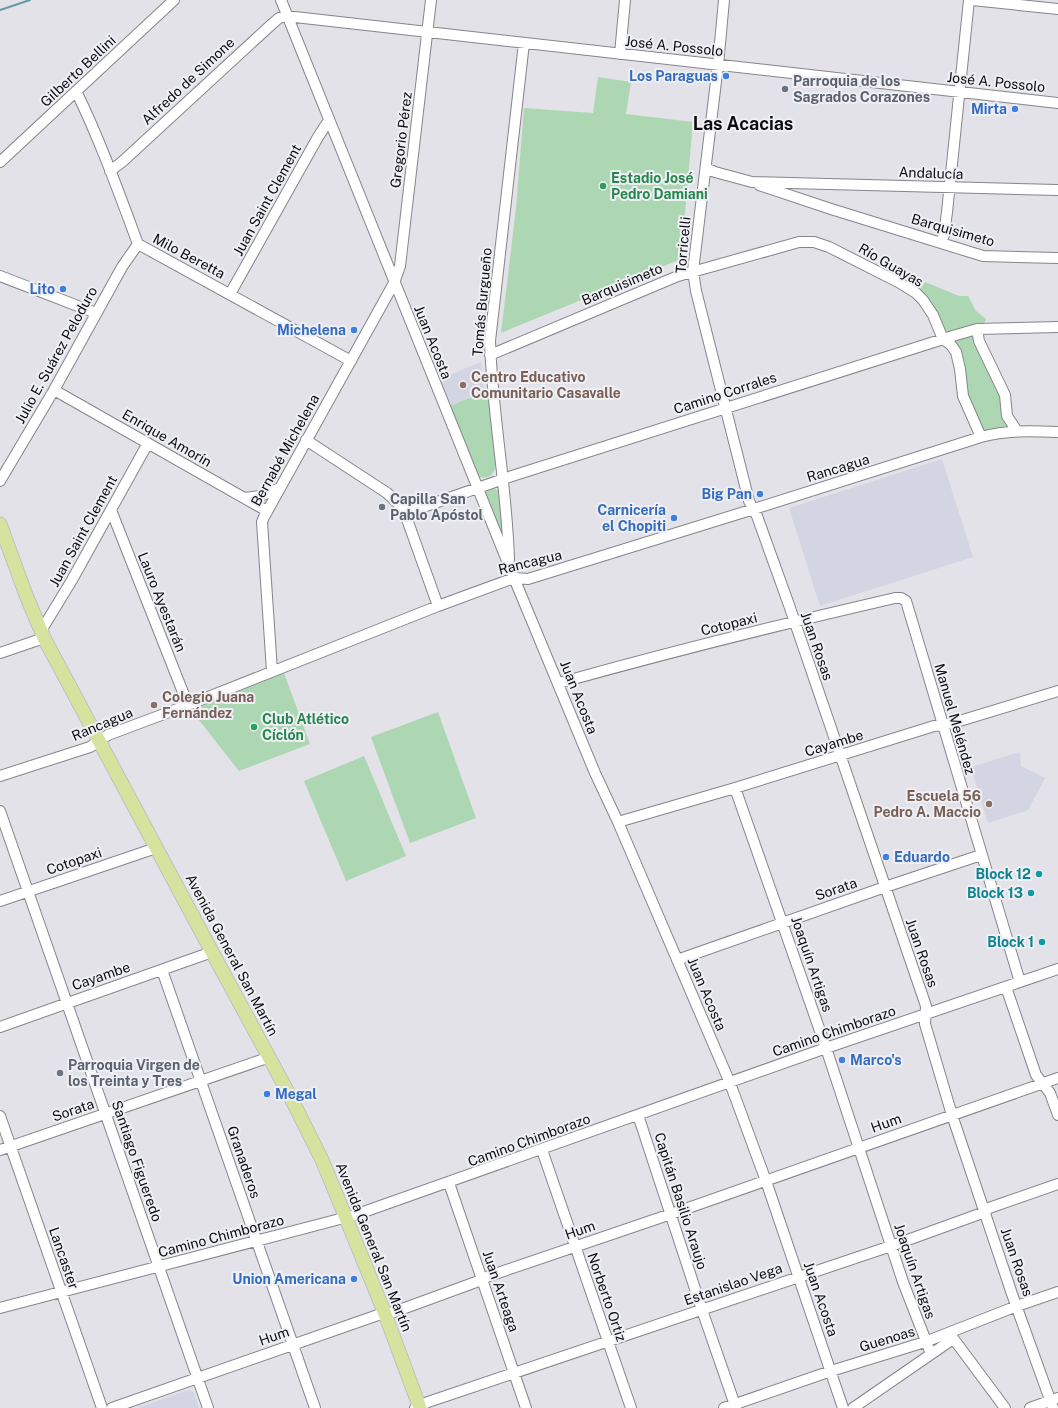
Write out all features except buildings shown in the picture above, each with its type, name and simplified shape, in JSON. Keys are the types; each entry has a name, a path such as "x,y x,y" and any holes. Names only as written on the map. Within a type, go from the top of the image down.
{"main road":[{"name":"Avenida General San Martín","path":"0,524 42,634 212,952 270,1057 322,1160 385,1314 418,1407"}],"street":[{"name":"Gilberto Bellini","path":"0,162 174,0"},
{"name":"Juan Acosta","path":"281,0 514,578 559,683 595,773 618,822 730,1083 766,1180 843,1408"},
{"name":"Gregorio Pérez","path":"394,283 400,266 431,0"},
{"path":"620,54 625,0"},
{"name":"Torricelli","path":"724,0 718,65 693,271 696,291 719,384 750,501 754,509"},
{"path":"941,242 944,235 970,0 1058,9"},
{"name":"José A. Possolo","path":"287,16 1058,103"},
{"name":"Alfredo de Simone","path":"110,171 122,162 272,24 279,18 287,16"},
{"name":"Tomás Burgueño","path":"509,565 504,479 491,369 490,341 524,42"},
{"name":"Milo Beretta","path":"76,91 110,171 138,244 351,361"},
{"name":"Juan Saint Clement","path":"230,294 329,120"},
{"name":"Andalucía","path":"706,168 715,172 752,182 803,182 1058,190"},
{"name":"Barquisimeto","path":"752,182 801,200 984,256 1058,258"},
{"path":"801,200 799,189 803,182"},
{"name":"Barquisimeto","path":"490,354 678,276 799,242 814,242"},
{"name":"Río Guayas","path":"814,242 821,243 836,250 900,283 916,293 929,307 944,339 956,352 960,369 963,396 981,437"},
{"name":"Julio E. Suárez Peloduro","path":"0,481 54,390 122,267 138,244"},
{"path":"0,276 96,313"},
{"name":"Bernabé Michelena","path":"272,671 261,528 264,517 394,283"},
{"name":"Camino Corrales","path":"406,513 504,479 978,329 1058,328"},
{"path":"978,329 979,341 1005,395 1007,416 1017,431"},
{"name":"Enrique Amorín","path":"54,390 267,510"},
{"name":"Rancagua","path":"0,776 90,746 108,735 438,606 514,578 528,579 981,437 1017,431 1058,432"},
{"path":"306,440 387,493 400,504 406,513 438,606"},
{"name":"Juan Saint Clement","path":"42,634 148,442"},
{"path":"244,498 260,496 280,488"},
{"name":"Juan Rosas","path":"754,509 926,1006 925,1024 952,1115 1017,1306 1054,1402"},
{"name":"Lauro Ayestarán","path":"111,510 188,705"},
{"name":"Cotopaxi","path":"559,683 794,621 895,598 901,598 906,601"},
{"name":"Manuel Meléndez","path":"906,601 1020,982"},
{"path":"0,653 42,634"},
{"name":"Cayambe","path":"618,822 736,788 934,726 952,723 1058,691"},
{"name":"Joaquín Artigas","path":"736,788 826,1048 891,1246 925,1342 931,1354"},
{"name":"Santiago Figueredo","path":"0,811 208,1408"},
{"name":"Cotopaxi","path":"0,901 156,848"},
{"name":"Sorata","path":"677,960 981,855"},
{"name":"Cayambe","path":"0,1027 212,952"},
{"name":"Camino Chimborazo","path":"0,1308 346,1218 449,1183 826,1048 1058,969"},
{"name":"Granaderos","path":"162,970 315,1408"},
{"path":"1006,987 1036,1075 1050,1092 1058,1115"},
{"name":"Sorata","path":"0,1150 270,1057"},
{"name":"Hum","path":"112,1408 293,1344 394,1312 482,1279 1058,1078"},
{"name":"Capitán Basilio Araujo","path":"638,1115 702,1310 736,1406"},
{"name":"Lancaster","path":"0,1116 102,1408"},
{"name":"Norberto Ortiz","path":"542,1150 631,1408"},
{"name":"Juan Arteaga","path":"449,1183 526,1408"},
{"name":"Estanislao Vega","path":"418,1407 608,1341 891,1246 985,1212 989,1208 1058,1184"},
{"name":"Guenoas","path":"724,1408 736,1406 831,1371 925,1342 951,1336 1017,1306 1058,1292"},
{"path":"853,1408 931,1354 951,1336 1005,1408"},
{"path":"1030,1408 1054,1402"}],"shaded area":[{"name":"Centro Educativo Comunitario Casavalle","path":"481,362 484,391 451,405 440,379"},
{"path":"942,459 973,557 820,606 789,508"},
{"path":"1020,752 1021,766 1045,778 1028,810 988,823 971,767"},
{"path":"188,1390 194,1392 199,1408 137,1408"}],"green space":[{"path":"598,77 631,82 626,114 693,122 681,259 501,333 516,208 524,108 593,113"},
{"path":"925,282 959,296 968,296 976,311 986,319 983,326 945,333 919,291"},
{"path":"972,336 1002,396 1007,424 1006,426 987,432 983,429 965,390 954,342 957,339"},
{"path":"489,390 496,466 491,475 484,478 478,476 449,406"},
{"path":"494,487 499,492 503,530 499,533 484,494 488,489"},
{"name":"Club Atlético Cíclón","path":"284,673 310,744 239,771 191,710"},
{"path":"438,712 476,818 410,843 371,737"},
{"path":"364,756 406,856 346,881 304,781"}],"waterway":[{"path":"0,10 30,0"}],"place":[{"name":"Los Paraguas","path":"726,76"},
{"name":"Parroquia de los Sagrados Corazones","path":"785,89"},
{"name":"Mirta","path":"1015,109"},
{"name":"Estadio José Pedro Damiani","path":"603,186"},
{"name":"Lito","path":"63,289"},
{"name":"Michelena","path":"354,330"},
{"name":"Centro Educativo Comunitario Casavalle","path":"463,385"},
{"name":"Big Pan","path":"760,494"},
{"name":"Capilla San Pablo Apóstol","path":"382,507"},
{"name":"Carnicería el Chopiti","path":"674,518"},
{"name":"Colegio Juana Fernández","path":"154,705"},
{"name":"Club Atlético Cíclón","path":"254,727"},
{"name":"Escuela 56 Pedro A. Maccio","path":"989,804"},
{"name":"Eduardo","path":"886,857"},
{"name":"Block 12","path":"1039,874"},
{"name":"Block 13","path":"1031,893"},
{"name":"Block 1","path":"1042,942"},
{"name":"Marco's","path":"842,1060"},
{"name":"Parroquia Virgen de los Treinta y Tres","path":"60,1073"},
{"name":"Megal","path":"267,1094"},
{"name":"Union Americana","path":"354,1279"}],"district":[{"name":"Las Acacias","path":"743,123"}]}
